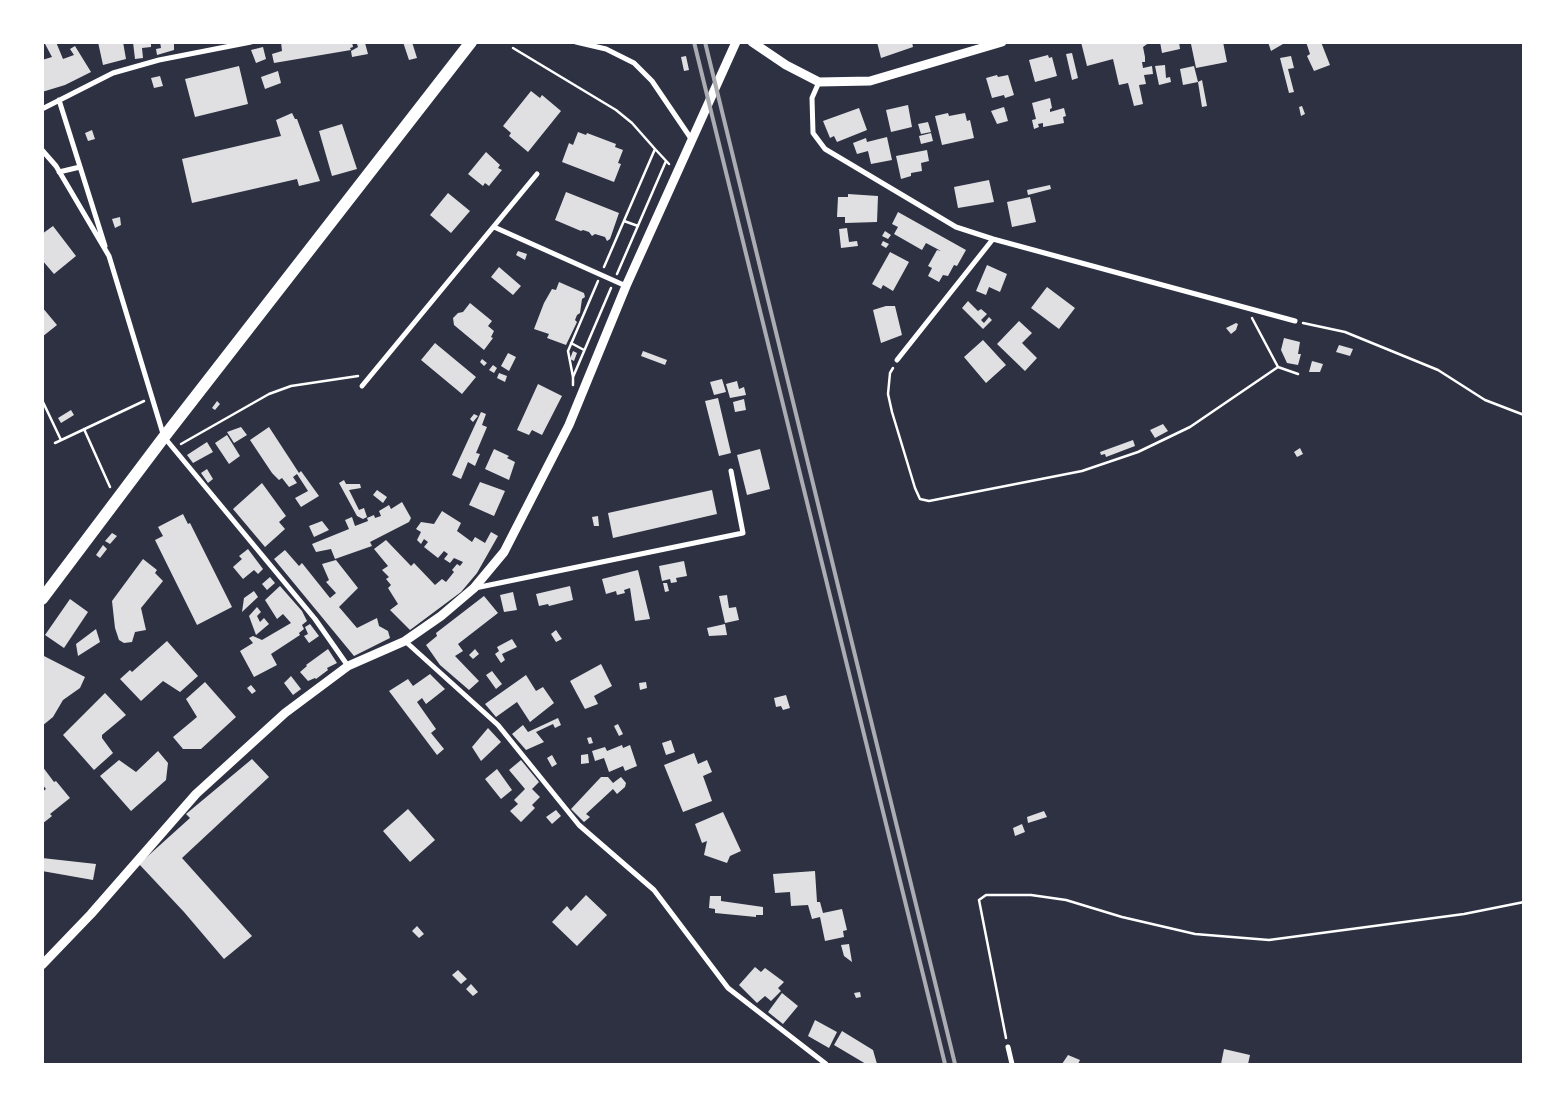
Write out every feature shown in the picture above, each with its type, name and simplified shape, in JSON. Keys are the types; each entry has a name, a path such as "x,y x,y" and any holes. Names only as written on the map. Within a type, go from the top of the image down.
{"main road":[{"path":"42,599 116,500 472,42"}],"street":[{"path":"42,109 113,73 159,60 251,42"},
{"path":"576,42 606,50 634,63 652,81 692,140"},
{"path":"42,965 91,914 196,794 285,713 348,666 405,641 441,616 474,588 504,552 569,425 626,286 736,42"},
{"path":"752,42 786,66 819,82 870,80 1002,42"},
{"path":"819,82 812,98 813,133 825,149 956,227 993,239 1294,321"},
{"path":"59,100 164,438 315,619 348,666"},
{"path":"42,150 59,172 108,256"},
{"path":"59,172 80,167"},
{"path":"362,386 536,174"},
{"path":"494,227 626,286"},
{"path":"897,360 993,239"},
{"path":"474,588 743,533 731,471"},
{"path":"405,641 498,725 579,825 654,890 728,988 826,1064"},
{"path":"1008,1047 1012,1064"}],"path":[{"path":"513,48 616,110 632,122 677,173"},
{"path":"573,377 567,356 571,344 655,149"},
{"path":"624,220 638,226"},
{"path":"1243,307 1252,318 1278,367 1298,374"},
{"path":"1294,321 1345,332 1372,342 1438,370 1485,400 1524,415"},
{"path":"571,344 584,350"},
{"path":"897,360 890,373 888,394 892,412 915,488 920,499 929,502 1082,471 1138,452 1190,427 1278,367"},
{"path":"174,450 269,394 291,386 372,374"},
{"path":"55,443 152,398"},
{"path":"42,400 61,440"},
{"path":"84,429 116,500"},
{"path":"1008,1047 979,900 986,895 1031,895 1066,900 1122,917 1195,934 1269,940 1471,913 1524,902"}],"building":[{"path":"44,42 56,42 63,59 74,55 70,49 75,46 91,72 65,85 42,92 42,60 52,57"},
{"path":"98,42 123,42 126,59 103,65"},
{"path":"133,42 151,42 151,47 142,48 143,58 135,59"},
{"path":"160,42 174,42 174,50 157,55 156,49 161,48"},
{"path":"281,42 352,42 353,47 350,48 351,50 274,63 272,54 282,51"},
{"path":"403,42 412,42 417,58 409,60"},
{"path":"877,42 912,42 913,47 881,58"},
{"path":"1081,42 1150,42 1143,47 1145,62 1142,62 1143,68 1152,66 1153,74 1144,75 1146,84 1139,85 1143,104 1134,106 1128,83 1119,85 1113,59 1087,66"},
{"path":"1160,42 1179,42 1180,49 1162,53"},
{"path":"1223,42 1227,62 1196,68 1191,44"},
{"path":"1268,42 1283,42 1283,44 1271,51"},
{"path":"1306,42 1321,42 1330,65 1314,71 1307,56 1310,54"},
{"path":"365,43 368,54 352,57 351,51 358,47 357,44"},
{"path":"263,47 266,59 256,63 251,50"},
{"path":"1072,53 1078,78 1072,80 1066,54"},
{"path":"1048,55 1049,58 1052,57 1057,76 1035,82 1029,60"},
{"path":"686,56 689,70 684,71 681,57"},
{"path":"1291,56 1294,68 1288,69 1294,92 1289,93 1280,58"},
{"path":"1165,65 1166,78 1170,77 1171,82 1159,85 1155,66"},
{"path":"239,66 248,104 195,117 185,79"},
{"path":"1194,66 1198,82 1183,85 1180,69"},
{"path":"278,71 281,83 265,89 261,77"},
{"path":"997,75 998,77 1008,75 1014,95 1005,98 1004,95 992,98 986,78"},
{"path":"160,76 163,86 154,88 151,78"},
{"path":"1202,80 1207,106 1202,107 1198,82"},
{"path":"531,91 540,98 542,95 561,111 528,152 509,136 511,133 503,126"},
{"path":"1050,98 1052,108 1050,112 1064,108 1066,116 1063,117 1064,123 1043,127 1043,123 1038,124 1039,127 1034,129 1032,120 1036,119 1032,103"},
{"path":"908,105 912,127 891,132 886,110"},
{"path":"1302,106 1305,114 1301,116 1299,107"},
{"path":"1004,107 1008,121 997,124 991,111"},
{"path":"859,108 867,130 837,142 834,136 830,138 823,121"},
{"path":"292,113 295,119 297,119 320,181 299,186 297,179 192,203 182,159 281,136 276,120"},
{"path":"948,113 949,116 965,113 967,121 970,120 974,138 942,145 935,116"},
{"path":"928,122 931,132 921,134 918,124"},
{"path":"342,124 357,169 332,176 319,131"},
{"path":"92,130 95,139 88,141 85,133"},
{"path":"578,132 586,135 587,133 616,144 615,147 623,150 618,163 621,164 614,182 562,162 569,143 573,145"},
{"path":"931,133 933,141 921,144 919,136"},
{"path":"887,137 892,160 871,164 868,151 857,154 853,143 866,138 867,142"},
{"path":"927,150 929,161 921,163 922,171 911,173 911,176 901,179 896,156"},
{"path":"486,152 500,165 498,168 502,170 489,186 485,183 483,186 468,174"},
{"path":"989,180 994,202 958,208 954,187"},
{"path":"1050,185 1051,189 1028,195 1027,190"},
{"path":"566,192 619,213 610,239 607,241 605,237 595,234 592,236 589,232 581,231 555,220"},
{"path":"448,193 470,211 451,233 430,215"},
{"path":"848,194 878,196 877,222 845,223 845,217 837,217 838,197 848,197"},
{"path":"1030,197 1036,222 1012,227 1007,202"},
{"path":"898,212 966,250 957,266 954,265 948,276 943,275 939,282 928,276 932,268 928,266 937,250 941,251 926,243 922,250 894,234 898,227 892,224"},
{"path":"120,217 121,225 115,228 112,219"},
{"path":"53,226 76,256 54,274 42,260 42,234"},
{"path":"847,228 849,242 857,241 858,246 841,248 839,229"},
{"path":"885,231 891,235 888,239 882,236"},
{"path":"883,241 889,244 886,248 881,245"},
{"path":"518,251 527,254 525,260 516,255"},
{"path":"890,252 909,262 893,291 883,285 881,289 872,284"},
{"path":"987,265 1007,274 1000,292 989,287 986,295 976,291"},
{"path":"499,267 521,286 513,295 491,277"},
{"path":"559,282 584,293 585,297 582,299 580,313 575,320 577,322 566,345 547,338 549,334 534,329 544,303 552,289 556,290"},
{"path":"1047,287 1075,308 1059,329 1031,308"},
{"path":"968,301 978,311 981,309 987,314 981,320 984,323 989,317 992,320 983,329 962,308"},
{"path":"470,303 492,321 488,326 494,331 491,337 493,338 484,350 454,325 453,318 458,313 463,312"},
{"path":"886,306 895,306 902,335 881,343 873,310"},
{"path":"42,307 57,325 42,337"},
{"path":"1019,321 1032,333 1022,343 1037,358 1025,371 997,344"},
{"path":"1236,323 1238,324 1236,330 1231,334 1226,328"},
{"path":"1284,338 1300,342 1298,354 1301,354 1298,365 1287,363 1281,350"},
{"path":"983,340 1006,365 986,383 964,357"},
{"path":"435,343 476,377 462,394 421,360"},
{"path":"1339,345 1353,349 1350,356 1336,352"},
{"path":"573,351 577,353 574,361 570,359"},
{"path":"643,351 667,360 665,365 641,356"},
{"path":"508,353 516,357 509,371 501,366"},
{"path":"482,359 487,363 484,366 480,362"},
{"path":"1312,361 1323,364 1320,372 1309,372"},
{"path":"493,365 497,368 494,373 489,370"},
{"path":"499,373 507,376 505,382 497,378"},
{"path":"722,379 726,392 714,395 710,382"},
{"path":"737,381 739,389 744,387 746,395 730,398 726,384"},
{"path":"538,384 562,396 542,435 532,430 529,435 517,430"},
{"path":"718,398 731,453 719,456 705,401"},
{"path":"744,399 746,410 735,412 733,402"},
{"path":"217,401 220,404 215,410 212,408"},
{"path":"71,410 74,415 61,423 58,418"},
{"path":"481,412 486,414 482,425 487,427 476,453 480,454 475,466 468,462 461,479 452,475"},
{"path":"474,414 478,416 473,422 470,419"},
{"path":"1163,424 1168,431 1155,438 1150,430"},
{"path":"241,427 247,435 234,443 227,432"},
{"path":"269,427 299,473 301,471 319,496 301,507 295,498 308,491 297,474 293,477 297,483 289,487 282,478 279,480 272,473 250,440"},
{"path":"227,435 240,456 229,464 215,443"},
{"path":"1133,440 1135,446 1106,457 1105,454 1101,455 1100,452"},
{"path":"207,442 213,452 193,463 187,455"},
{"path":"1300,448 1303,454 1297,457 1294,452"},
{"path":"494,449 509,456 507,458 515,462 509,480 485,469"},
{"path":"760,449 770,489 747,495 737,455"},
{"path":"207,469 213,479 208,483 201,473"},
{"path":"344,480 346,484 360,484 361,488 349,490 359,510 364,508 367,517 363,519 357,516 339,483"},
{"path":"480,482 505,491 494,516 469,505"},
{"path":"262,483 286,516 279,522 285,529 265,547 233,509"},
{"path":"377,490 387,497 383,503 373,495"},
{"path":"712,490 717,514 613,538 608,513"},
{"path":"402,502 411,518 409,522 370,542 372,546 335,559 331,549 316,552 312,544 349,529 345,520 352,517 355,526 368,521 367,518 374,515 375,518 381,516 379,511 389,505 391,509"},
{"path":"442,511 461,523 457,531 472,542 475,537 485,543 491,532 498,536 477,573 461,592 410,630 390,610 398,604 388,588 391,585 386,579 389,577 382,570 388,566 374,549 386,540 411,566 414,563 435,585 442,579 446,582 454,572 452,570 457,564 460,566 463,562 454,558 450,563 444,559 448,554 444,551 438,558 424,547 428,542 424,539 421,544 417,540 421,532 416,529 421,522 434,524"},
{"path":"183,514 188,524 190,523 232,607 197,625 155,540 163,536 158,527"},
{"path":"598,516 599,526 594,526 592,517"},
{"path":"322,521 329,530 314,537 309,526"},
{"path":"112,533 117,536 110,544 105,541"},
{"path":"103,545 107,549 100,558 96,555"},
{"path":"248,549 263,569 258,574 254,570 243,579 233,567 242,559 239,556"},
{"path":"285,550 299,566 302,563 330,598 336,593 326,582 329,580 322,564 336,560 358,588 339,607 357,628 377,618 379,626 388,631 390,638 354,656 274,559"},
{"path":"143,559 157,570 155,573 163,581 141,608 146,630 135,632 132,642 124,643 119,640 115,628 112,601"},
{"path":"684,561 687,576 676,578 677,582 671,583 670,579 662,581 659,566"},
{"path":"638,570 650,619 635,621 630,588 624,590 625,593 617,595 616,591 606,594 602,579"},
{"path":"270,577 275,583 267,590 262,584"},
{"path":"663,583 667,583 669,591 665,592"},
{"path":"280,586 302,611 307,621 302,625 304,629 299,633 300,635 271,654 277,665 254,677 240,651 253,643 249,638 253,636 262,640 291,623 283,614 277,619 265,600"},
{"path":"570,586 573,600 549,606 548,604 539,606 536,594"},
{"path":"254,591 258,597 242,612 244,598"},
{"path":"513,592 517,610 504,612 500,595"},
{"path":"727,595 729,608 736,607 739,620 725,623 719,596"},
{"path":"484,596 498,613 458,644 463,651 455,656 479,681 469,690 440,665 426,645 437,636 436,633"},
{"path":"70,599 88,612 64,648 45,635"},
{"path":"257,607 261,612 257,616 260,622 264,618 269,624 256,635 249,616"},
{"path":"310,624 319,636 309,643 304,636 308,634 305,627"},
{"path":"725,624 727,635 709,636 707,628"},
{"path":"96,629 100,642 78,656 76,644"},
{"path":"556,630 562,639 556,642 551,634"},
{"path":"512,639 517,647 502,654 505,660 501,663 495,654 499,651 497,647"},
{"path":"167,641 198,676 180,692 163,681 141,701 120,679 130,670 132,672"},
{"path":"328,649 337,663 327,668 328,670 316,679 308,681 300,672 306,665"},
{"path":"475,649 479,654 473,659 469,655"},
{"path":"42,655 85,677 80,688 63,700 53,717 42,726"},
{"path":"601,664 612,686 594,696 598,704 585,709 570,681"},
{"path":"492,671 502,684 496,689 486,675"},
{"path":"430,674 445,689 426,704 422,698 417,702 436,729 431,733 444,749 437,755 389,691 408,679 413,686"},
{"path":"526,675 536,691 543,687 554,703 530,722 517,702 496,717 485,704"},
{"path":"291,676 301,689 293,695 284,683"},
{"path":"205,682 236,717 201,749 183,749 173,737 197,717 186,699"},
{"path":"646,682 647,688 640,690 639,683"},
{"path":"251,685 256,691 252,694 247,688"},
{"path":"105,693 126,715 102,735 102,738 113,753 94,770 63,735"},
{"path":"786,695 790,708 783,710 781,706 776,707 774,698"},
{"path":"558,718 561,725 555,728 553,724 536,732 544,742 526,750 512,734 523,725 528,732"},
{"path":"618,724 623,734 619,736 614,726"},
{"path":"488,728 501,742 481,761 472,747"},
{"path":"591,737 593,743 589,744 587,738"},
{"path":"671,740 675,752 666,755 662,743"},
{"path":"622,745 623,748 630,745 637,766 625,771 623,766 609,772 604,758 595,761 592,751 605,747 607,751"},
{"path":"158,751 168,763 166,780 131,811 100,776 119,760 136,772"},
{"path":"694,753 698,764 707,760 712,772 703,776 712,801 683,812 664,765"},
{"path":"588,754 589,763 581,764 581,755"},
{"path":"552,755 557,764 552,767 547,758"},
{"path":"252,759 269,777 182,858 252,936 224,959 184,912 139,864 190,818 186,814"},
{"path":"521,760 539,782 532,789 540,797 532,805 535,808 521,822 510,811 518,804 514,800 525,789 509,770"},
{"path":"42,766 54,782 56,781 70,798 50,814 52,816 42,824 42,792 46,789 42,784"},
{"path":"497,769 512,790 501,799 485,779"},
{"path":"601,777 608,777 613,783 621,777 626,783 625,787 617,794 613,789 586,814 590,817 584,822 571,809"},
{"path":"408,809 435,840 410,862 383,831"},
{"path":"556,810 561,816 552,824 546,817"},
{"path":"1044,811 1047,817 1028,823 1027,817"},
{"path":"723,812 741,851 730,856 727,863 704,855 707,841 702,843 695,824"},
{"path":"1022,824 1025,832 1015,836 1013,828"},
{"path":"42,858 96,864 93,880 42,871"},
{"path":"815,871 817,902 820,902 823,913 842,909 847,930 843,931 844,937 825,941 820,917 812,919 808,905 791,906 790,892 775,893 773,874"},
{"path":"586,895 607,915 577,946 552,922 567,906 571,911"},
{"path":"710,896 721,896 721,901 763,907 763,915 756,915 756,917 715,913 715,909 709,908"},
{"path":"417,926 424,934 419,938 412,931"},
{"path":"849,944 852,962 844,956 841,945"},
{"path":"755,967 761,972 765,968 784,982 778,988 781,991 771,1001 765,996 757,1003 739,985"},
{"path":"458,970 467,979 461,984 452,975"},
{"path":"471,984 478,992 473,996 466,989"},
{"path":"860,992 861,997 856,998 854,993"},
{"path":"782,993 798,1006 783,1024 768,1012"},
{"path":"815,1020 837,1032 829,1048 808,1036"},
{"path":"842,1031 873,1050 877,1064 866,1064 834,1045"},
{"path":"1224,1049 1250,1055 1248,1064 1221,1064"},
{"path":"1068,1055 1080,1060 1078,1064 1062,1064"}],"railway":[{"path":"694,42 945,1064"},
{"path":"705,42 955,1064"}]}
